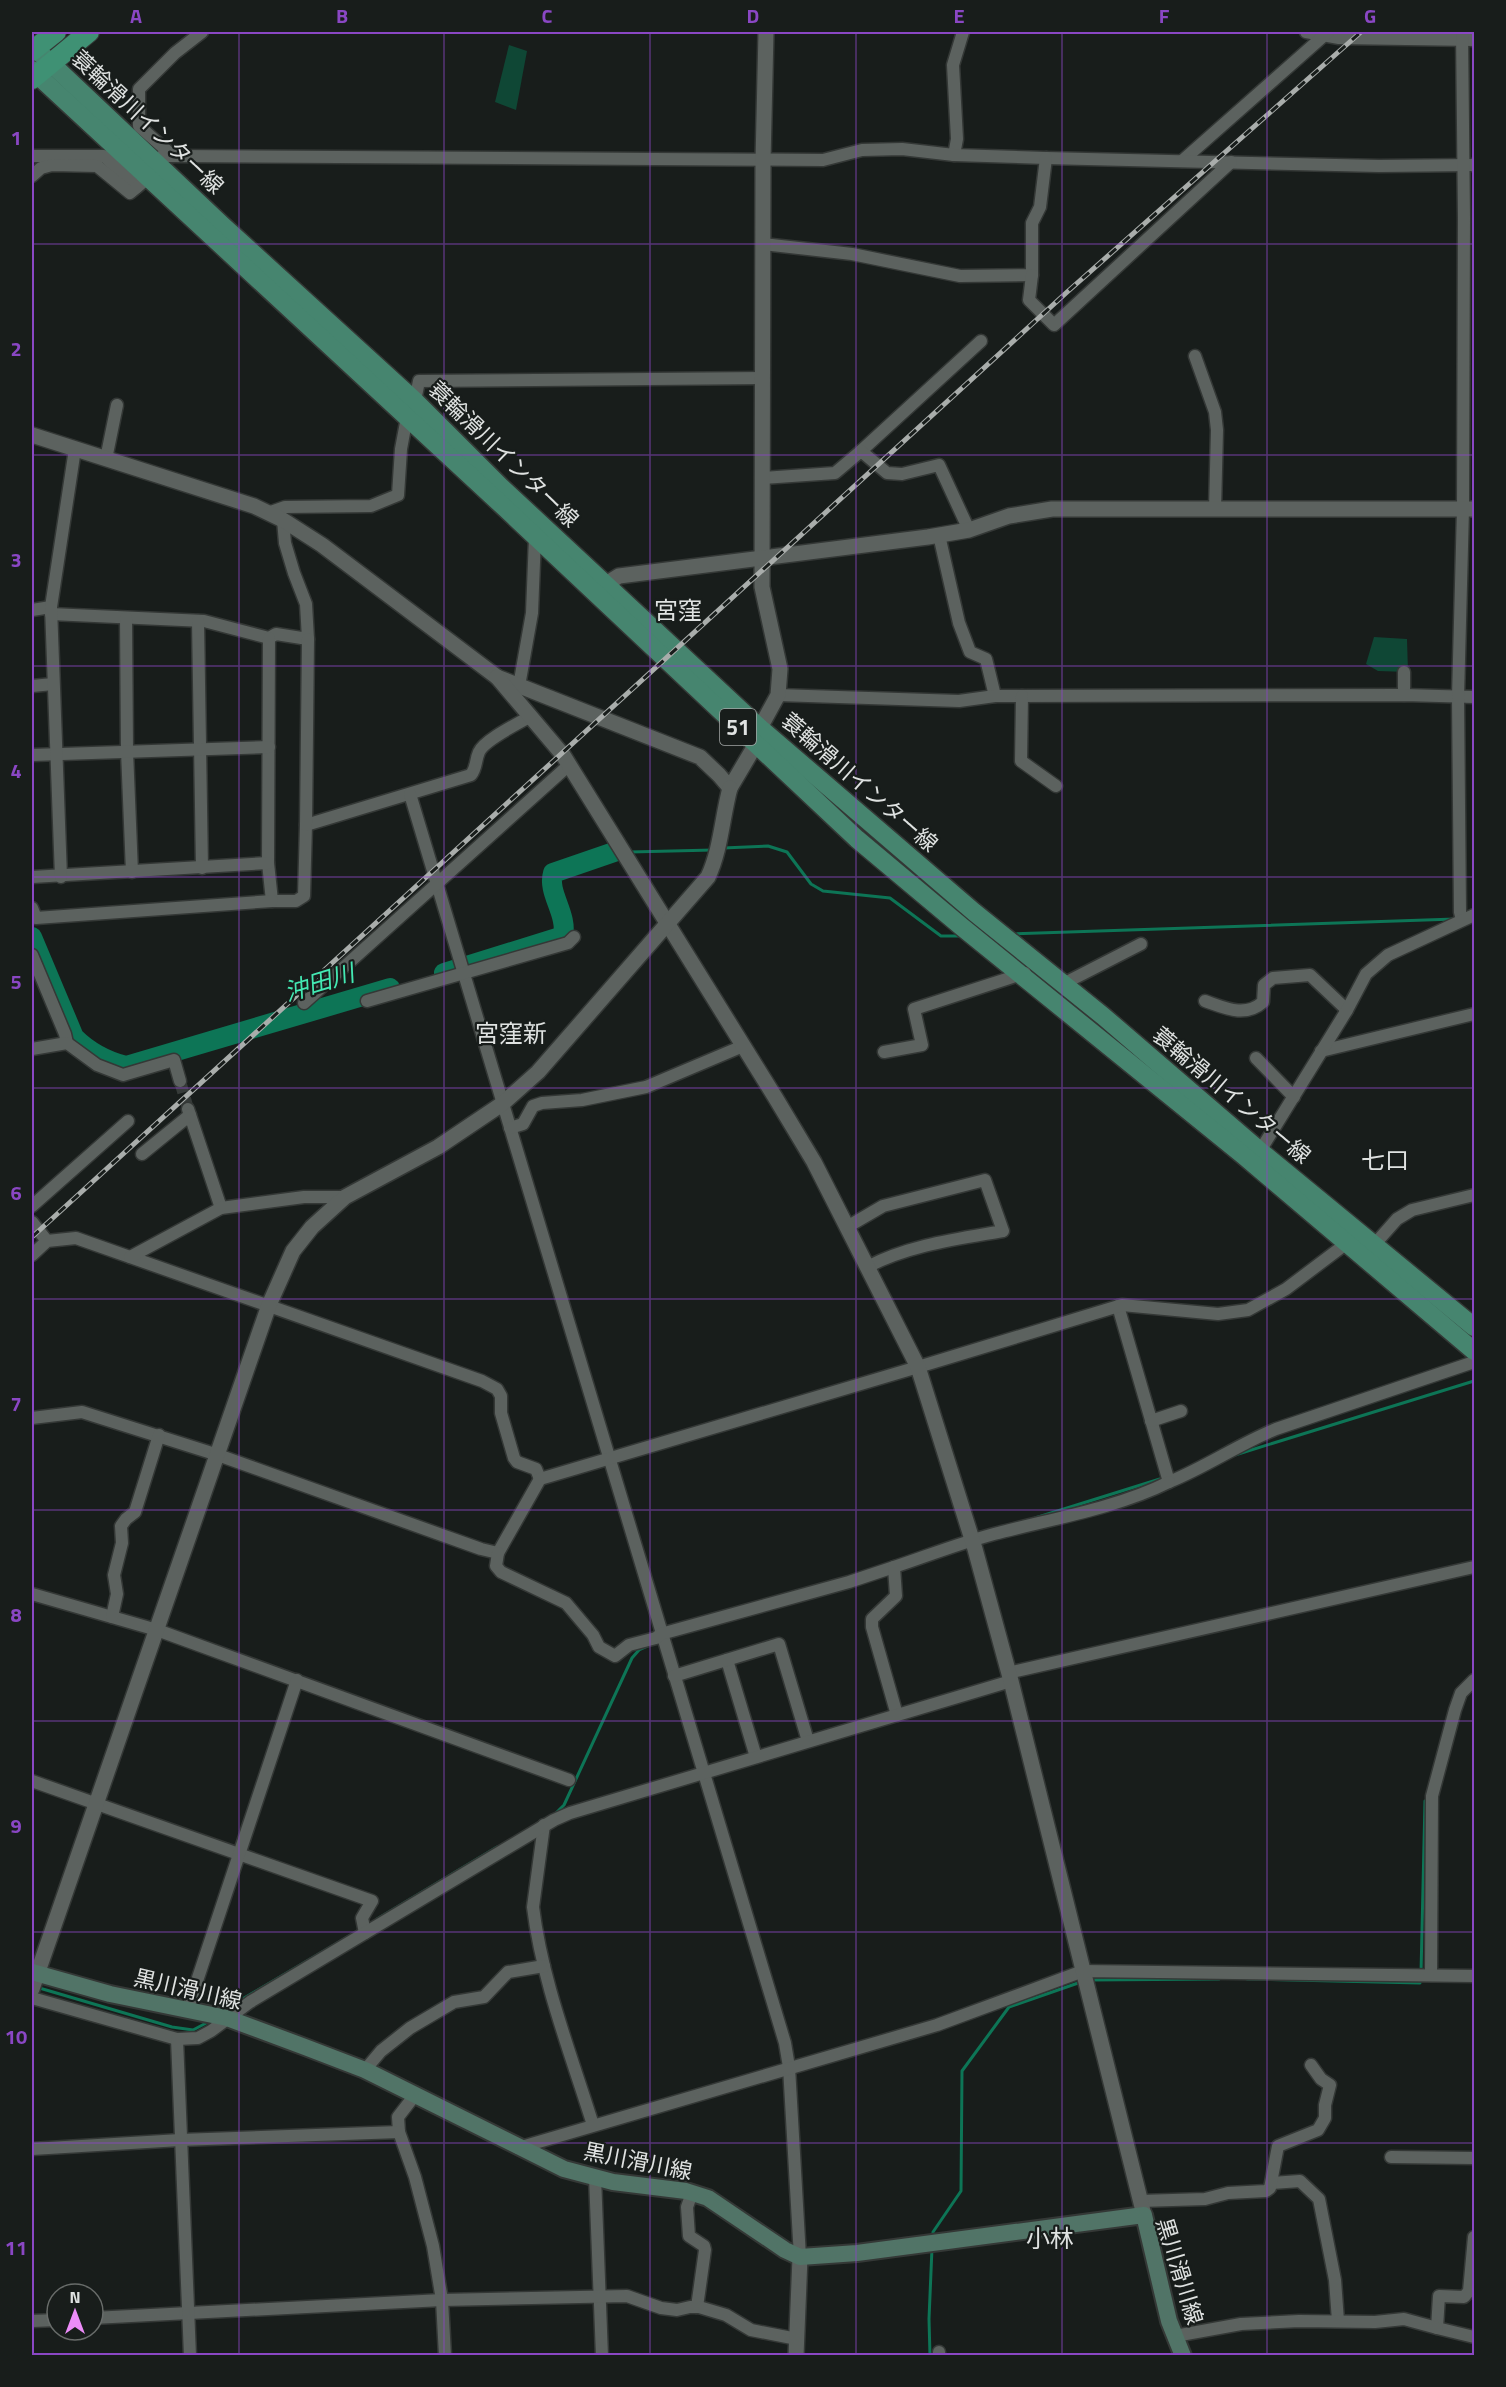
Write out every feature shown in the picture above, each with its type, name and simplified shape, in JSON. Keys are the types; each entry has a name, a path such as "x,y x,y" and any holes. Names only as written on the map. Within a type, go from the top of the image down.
{"highway":[{"path":"33,48 56,32"},
{"path":"37,71 89,32"}],"main road":[{"name":"蓑輪滑川インター線","path":"33,48 37,71 154,171 411,409 501,487 606,584 857,839 1022,976 1353,1238 1374,1245 1474,1327"},
{"name":"蓑輪滑川インター線","path":"411,409 535,537 758,736 1063,984 1260,1151 1474,1351"},
{"name":"黒川滑川線","path":"33,1978 227,2018 365,2070 564,2169 708,2198 784,2250 800,2257 857,2253 1142,2208 1157,2277 1183,2355"}],"street":[{"path":"154,171 139,126 139,89 175,53 202,32"},
{"path":"33,1978 157,1630 269,1305 293,1251 312,1227 345,1197 438,1147 502,1104 538,1072 669,925 701,888 718,850 723,813 730,788 778,695 780,669 762,587 763,160 766,32"},
{"path":"954,155 957,139 953,65 963,32"},
{"path":"1306,32 1466,38 1469,165 1469,509 1458,697 1460,912 1462,920"},
{"path":"1182,161 1326,33"},
{"path":"32,156 104,156 154,171 823,160 862,150 902,149 954,155 1046,158 1378,166 1469,165"},
{"path":"1046,158 1040,207 1032,223 1032,275 1029,300 1054,325 1232,162"},
{"path":"32,176 41,168 52,165 97,166 130,193 154,171"},
{"path":"763,244 852,254 960,276 1032,275"},
{"path":"763,478 835,473 981,341"},
{"path":"1195,356 1215,412 1217,430 1215,509"},
{"path":"268,513 285,507 371,506 399,495 401,449 419,381 763,378"},
{"path":"106,459 117,405"},
{"path":"32,435 254,506 283,520 322,545 497,677 569,765 814,1162 918,1367 973,1541 1142,2208 1205,2199 1228,2193 1266,2191 1272,2183 1278,2146 1317,2130 1325,2118 1325,2105 1330,2085 1321,2079 1311,2065"},
{"path":"61,876 51,610 75,449"},
{"path":"861,451 886,473 902,474 939,465 969,530"},
{"path":"606,584 619,576 969,530 1009,516 1052,509 1469,509"},
{"path":"32,908 36,918 296,901 304,896 308,639 306,604 285,543 283,520"},
{"path":"939,535 959,623 970,652 986,659 995,696"},
{"path":"519,686 532,613 535,537"},
{"path":"32,610 198,621 269,638 276,634 308,639"},
{"path":"126,618 127,751 132,872"},
{"path":"198,621 202,868"},
{"path":"269,638 268,863 272,902"},
{"path":"1404,672 1404,695"},
{"path":"497,677 700,757 730,788"},
{"path":"32,686 53,684"},
{"path":"778,695 958,701 995,696 1404,695 1474,697"},
{"path":"1022,696 1021,761 1056,786"},
{"path":"306,825 471,775 477,768 479,751 486,744 531,716"},
{"path":"32,755 268,747"},
{"path":"304,1003 569,765"},
{"path":"410,794 785,2043 789,2067 800,2257 796,2355"},
{"path":"32,877 268,863"},
{"path":"1260,1151 1347,1010 1366,974 1377,963 1404,946 1474,915"},
{"path":"367,1001 568,943 574,937"},
{"path":"1063,984 1141,944"},
{"path":"32,956 67,1043 98,1065 123,1075 174,1060 180,1081"},
{"path":"884,1052 922,1045 914,1010 1022,976 1038,964"},
{"path":"1204,1001 1227,1010 1242,1012 1255,1009 1263,1002 1264,985 1273,978 1310,975 1347,1010"},
{"path":"1321,1051 1474,1014"},
{"path":"32,1049 67,1043"},
{"path":"510,1128 524,1124 533,1106 542,1103 582,1100 646,1087 743,1046"},
{"path":"1256,1058 1294,1097"},
{"path":"142,1154 189,1112 221,1208"},
{"path":"32,1206 128,1121"},
{"path":"847,1227 883,1206 985,1180 1003,1232 934,1243 888,1257 867,1267"},
{"path":"1374,1245 1397,1219 1412,1210 1474,1195"},
{"path":"130,1257 221,1208 304,1197 345,1197"},
{"path":"32,1222 47,1241"},
{"path":"32,1254 47,1241 76,1238 491,1386 497,1389 501,1396 501,1413 514,1458 517,1462 536,1470 540,1479"},
{"path":"1353,1238 1286,1289 1248,1310 1218,1314 1163,1307 1118,1306 540,1479 498,1552 496,1566 501,1572 566,1604 593,1635 599,1647 615,1656 629,1645 656,1638 661,1634 849,1582 973,1541 1096,1508 1157,1488 1198,1470 1254,1438 1276,1429 1474,1362"},
{"path":"1118,1306 1169,1482"},
{"path":"1150,1421 1181,1411"},
{"path":"32,1418 82,1412 159,1435 481,1549 498,1552"},
{"path":"112,1617 117,1594 114,1575 123,1543 121,1526 135,1512 159,1435"},
{"path":"894,1567 896,1596 872,1619 872,1627 897,1715"},
{"path":"32,1998 177,2039 198,2038 250,2002 544,1825 570,1813 897,1715 1009,1677 1474,1567"},
{"path":"32,1594 157,1630 569,1780"},
{"path":"674,1676 778,1644 808,1741"},
{"path":"727,1660 756,1757"},
{"path":"187,2011 297,1680"},
{"path":"1431,1975 1432,1796 1455,1710 1461,1694 1474,1680"},
{"path":"32,1781 372,1901 362,1918 366,1933"},
{"path":"544,1825 533,1907 544,1966 592,2125"},
{"path":"365,2070 381,2050 410,2028 454,2002 484,1997 508,1972 544,1966"},
{"path":"518,2148 937,2025 1083,1971 1474,1976"},
{"path":"177,2039 190,2355"},
{"path":"415,2095 398,2117 399,2132 415,2177 430,2234 442,2300 445,2355"},
{"path":"32,2149 180,2140 399,2132"},
{"path":"1391,2157 1474,2158"},
{"path":"595,2177 602,2355"},
{"path":"1272,2183 1300,2181 1319,2199 1335,2280 1338,2321"},
{"path":"692,2193 687,2207 689,2236 704,2246 705,2250 697,2307"},
{"path":"1437,2328 1439,2296 1464,2297 1469,2291 1474,2237"},
{"path":"105,2317 442,2300 627,2296 661,2308 677,2310 697,2307 726,2316 751,2330 797,2339"},
{"path":"1175,2336 1241,2324 1375,2322 1404,2319 1474,2337"}],"green space":[{"path":"509,45 527,51 516,110 495,102"},
{"path":"1374,637 1407,639 1408,672 1378,671 1366,664"}],"waterway":[{"path":"723,848 768,846 787,852 811,884 823,891 890,898 941,936 963,936"},
{"path":"630,852 713,850"},
{"name":"沖田川","path":"444,973 563,936 563,920 553,888 553,873 614,852"},
{"path":"1012,934 1455,919"},
{"name":"沖田川","path":"32,937 74,1037 98,1055 126,1066 390,988"},
{"path":"1235,1455 1474,1381"},
{"path":"1035,1518 1163,1478"},
{"path":"555,1814 564,1805 632,1658 639,1650 650,1645"},
{"path":"1421,1973 1425,1801"},
{"path":"377,1919 497,1847"},
{"path":"222,2011 361,1929"},
{"path":"1091,1980 1219,1979"},
{"path":"1247,1979 1420,1983 1420,1980"},
{"path":"933,2239 933,2232 961,2191 962,2071 1009,2007 1081,1982"},
{"path":"36,1987 172,2027 193,2030 210,2021"},
{"path":"930,2356 932,2248"}],"tunnel":[{"path":"180,1081 188,1109"}],"railway":[{"path":"32,1237 1066,293 1361,32"}],"district":[{"name":"宮窪","path":"678,610"},
{"name":"宮窪新","path":"511,1033"},
{"name":"七口","path":"1385,1160"},
{"name":"小林","path":"1050,2238"}]}
